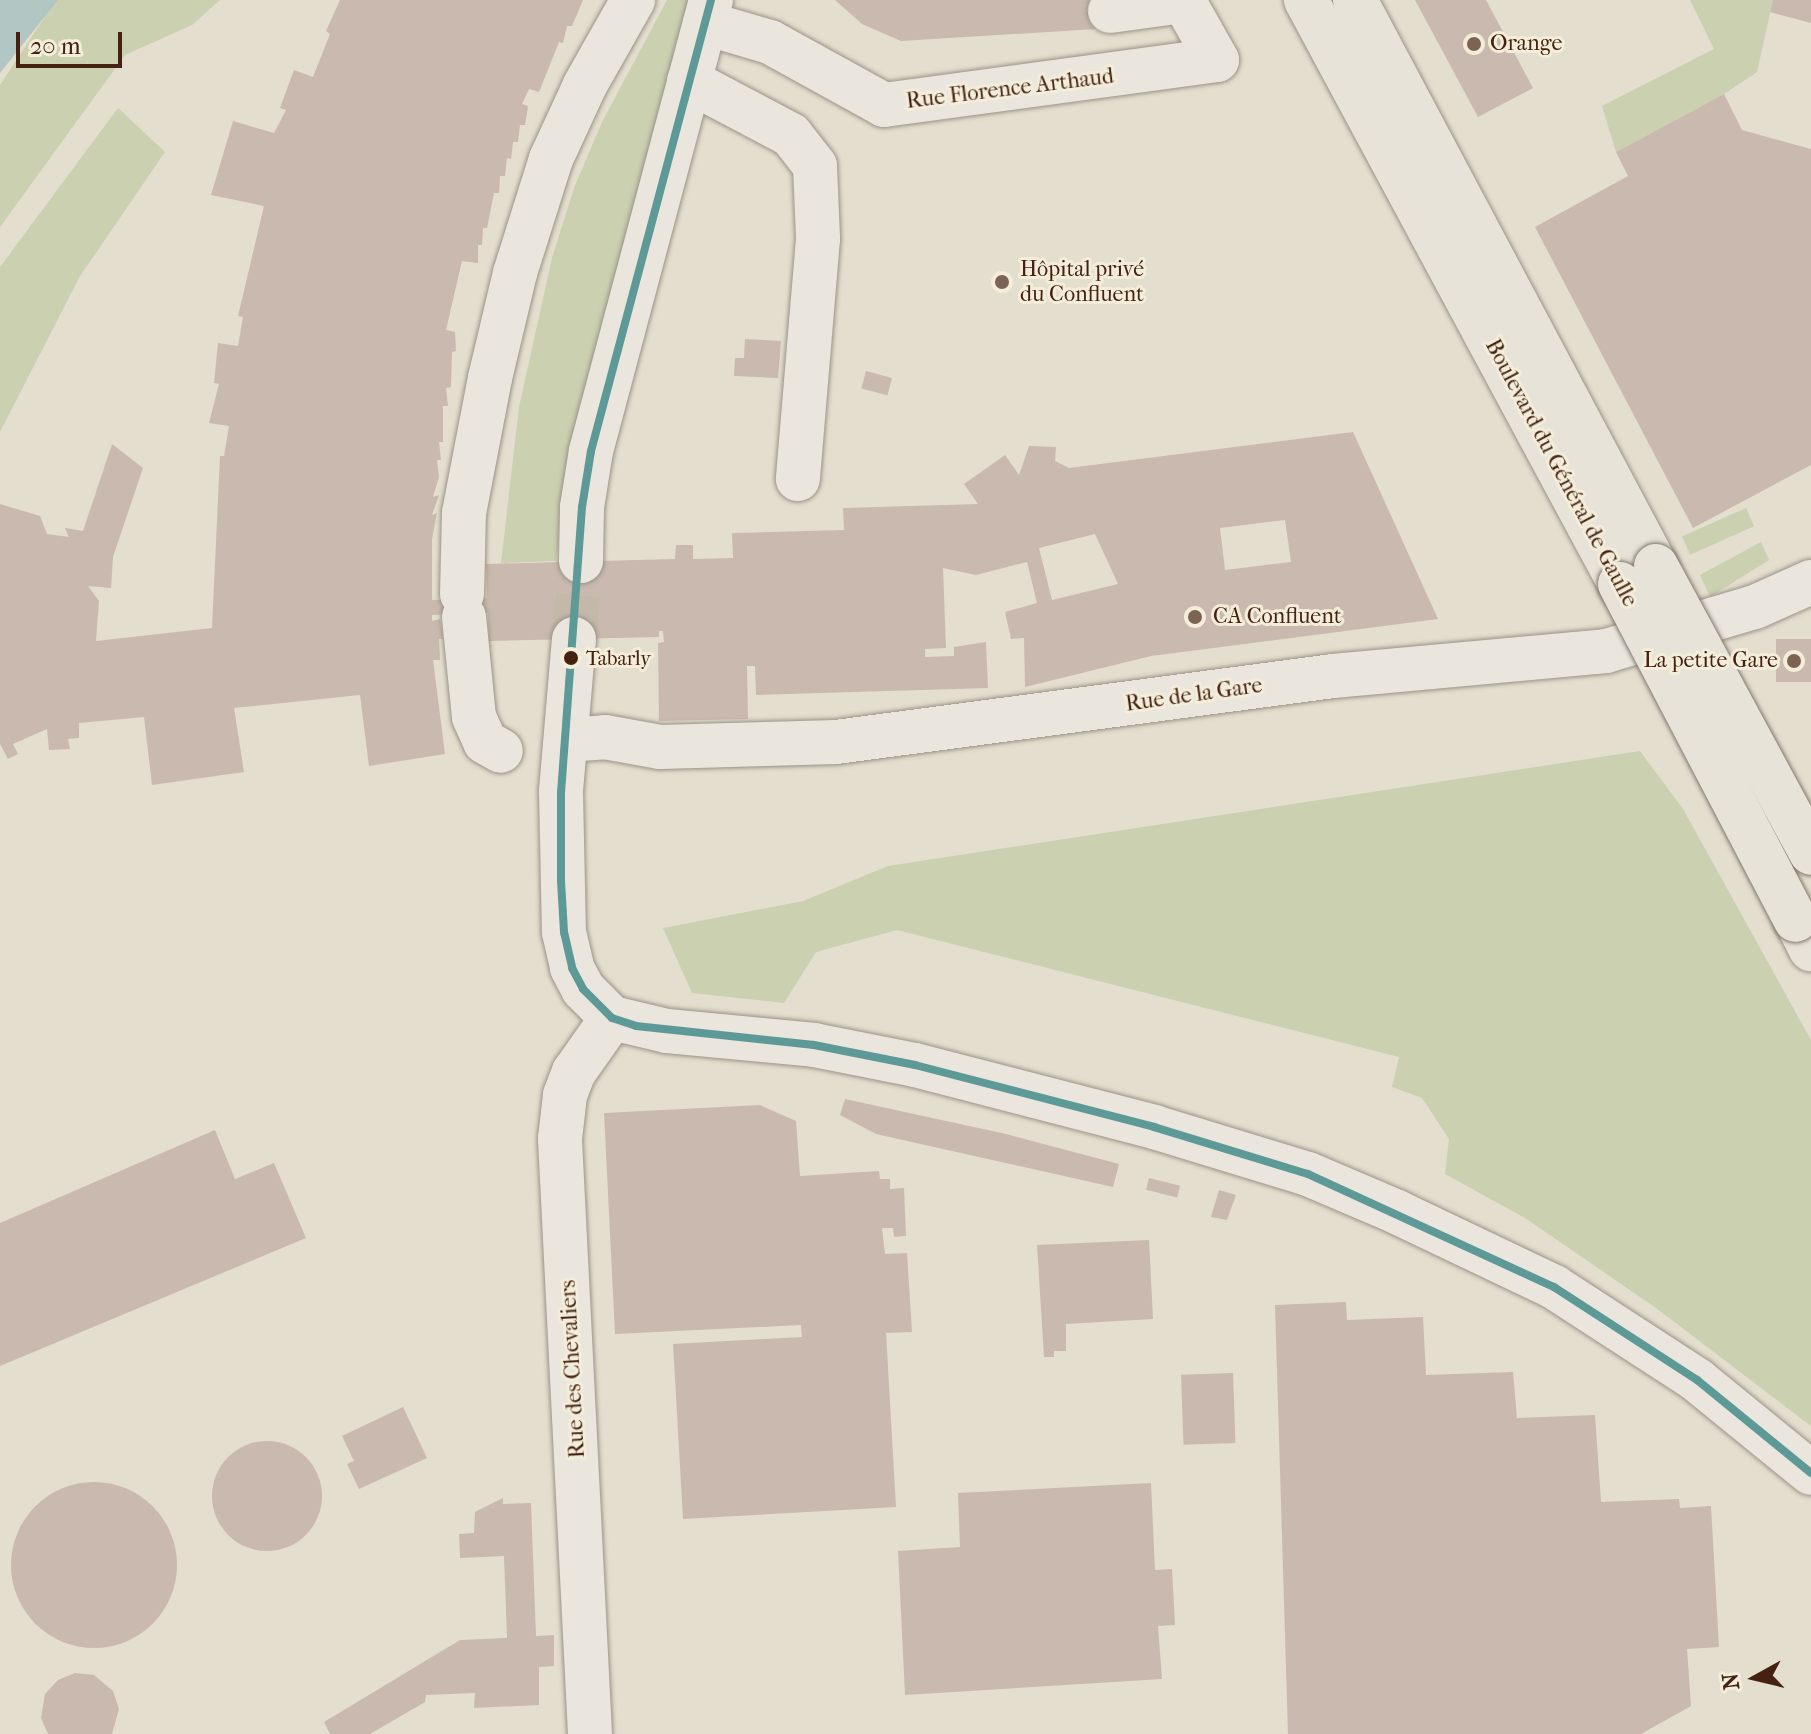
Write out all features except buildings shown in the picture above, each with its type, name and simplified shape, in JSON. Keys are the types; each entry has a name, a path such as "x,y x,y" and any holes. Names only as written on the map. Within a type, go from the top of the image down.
{"main road":[{"name":"Boulevard du Général de Gaulle","path":"1306,0 1638,575 1811,853"},
{"name":"Boulevard du Général de Gaulle","path":"1355,0 1638,575 1803,935"}],"street":[{"path":"501,751 485,742 474,717 463,606 464,513 487,392 515,273 551,159 585,85 633,0"},
{"path":"1110,11 1183,1"},
{"name":"Rue Florence Arthaud","path":"708,11 884,105 1217,60 1183,1"},
{"path":"581,561 582,507 591,451 708,11"},
{"path":"689,81 791,135 815,166 818,239 798,479"},
{"name":"Rue de la Gare","path":"566,740 605,737 660,747 836,742 1333,676 1606,651 1755,607 1811,582"},
{"path":"574,639 566,740 561,881 564,932 572,968 593,1002 612,1018 667,1031 814,1045 915,1065 1154,1127 1308,1174 1397,1212 1554,1287 1697,1380 1811,1473"},
{"name":"Rue des Chevaliers","path":"590,1734 560,1139 565,1095 574,1072 612,1018"}],"green space":[{"path":"56,0 220,0 192,25 125,55 0,227 0,85"},
{"path":"667,0 689,0 575,424 556,561 501,563 519,407 552,258 574,188 602,122"},
{"path":"1690,0 1773,0 1757,72 1724,94 1616,152 1602,106 1714,49"},
{"path":"118,108 165,152 80,276 0,432 0,267"},
{"path":"1746,508 1754,526 1690,555 1682,536"},
{"path":"1761,542 1769,560 1710,597 1700,575"},
{"path":"1640,751 1683,809 1811,1040 1811,1426 1656,1308 1525,1218 1445,1174 1449,1139 1422,1098 1392,1087 1399,1057 897,930 816,952 784,1003 692,993 663,928 803,901 888,866"}],"shaded area":[{"path":"0,0 58,0 0,73"}],"tunnel":[{"path":"574,639 581,561"}],"transit line":[{"path":"711,0 591,451 582,507 561,792 561,881 564,932 572,968 583,989 612,1018 636,1026 814,1045 915,1065 1154,1127 1308,1174 1554,1287 1697,1380 1811,1473"}],"place":[{"name":"Orange","path":"1474,44"},
{"name":"Hôpital privé du Confluent","path":"1002,282"},
{"name":"CA Confluent","path":"1195,617"},
{"name":"Tabarly","path":"571,658"},
{"name":"La petite Gare","path":"1794,661"}]}
